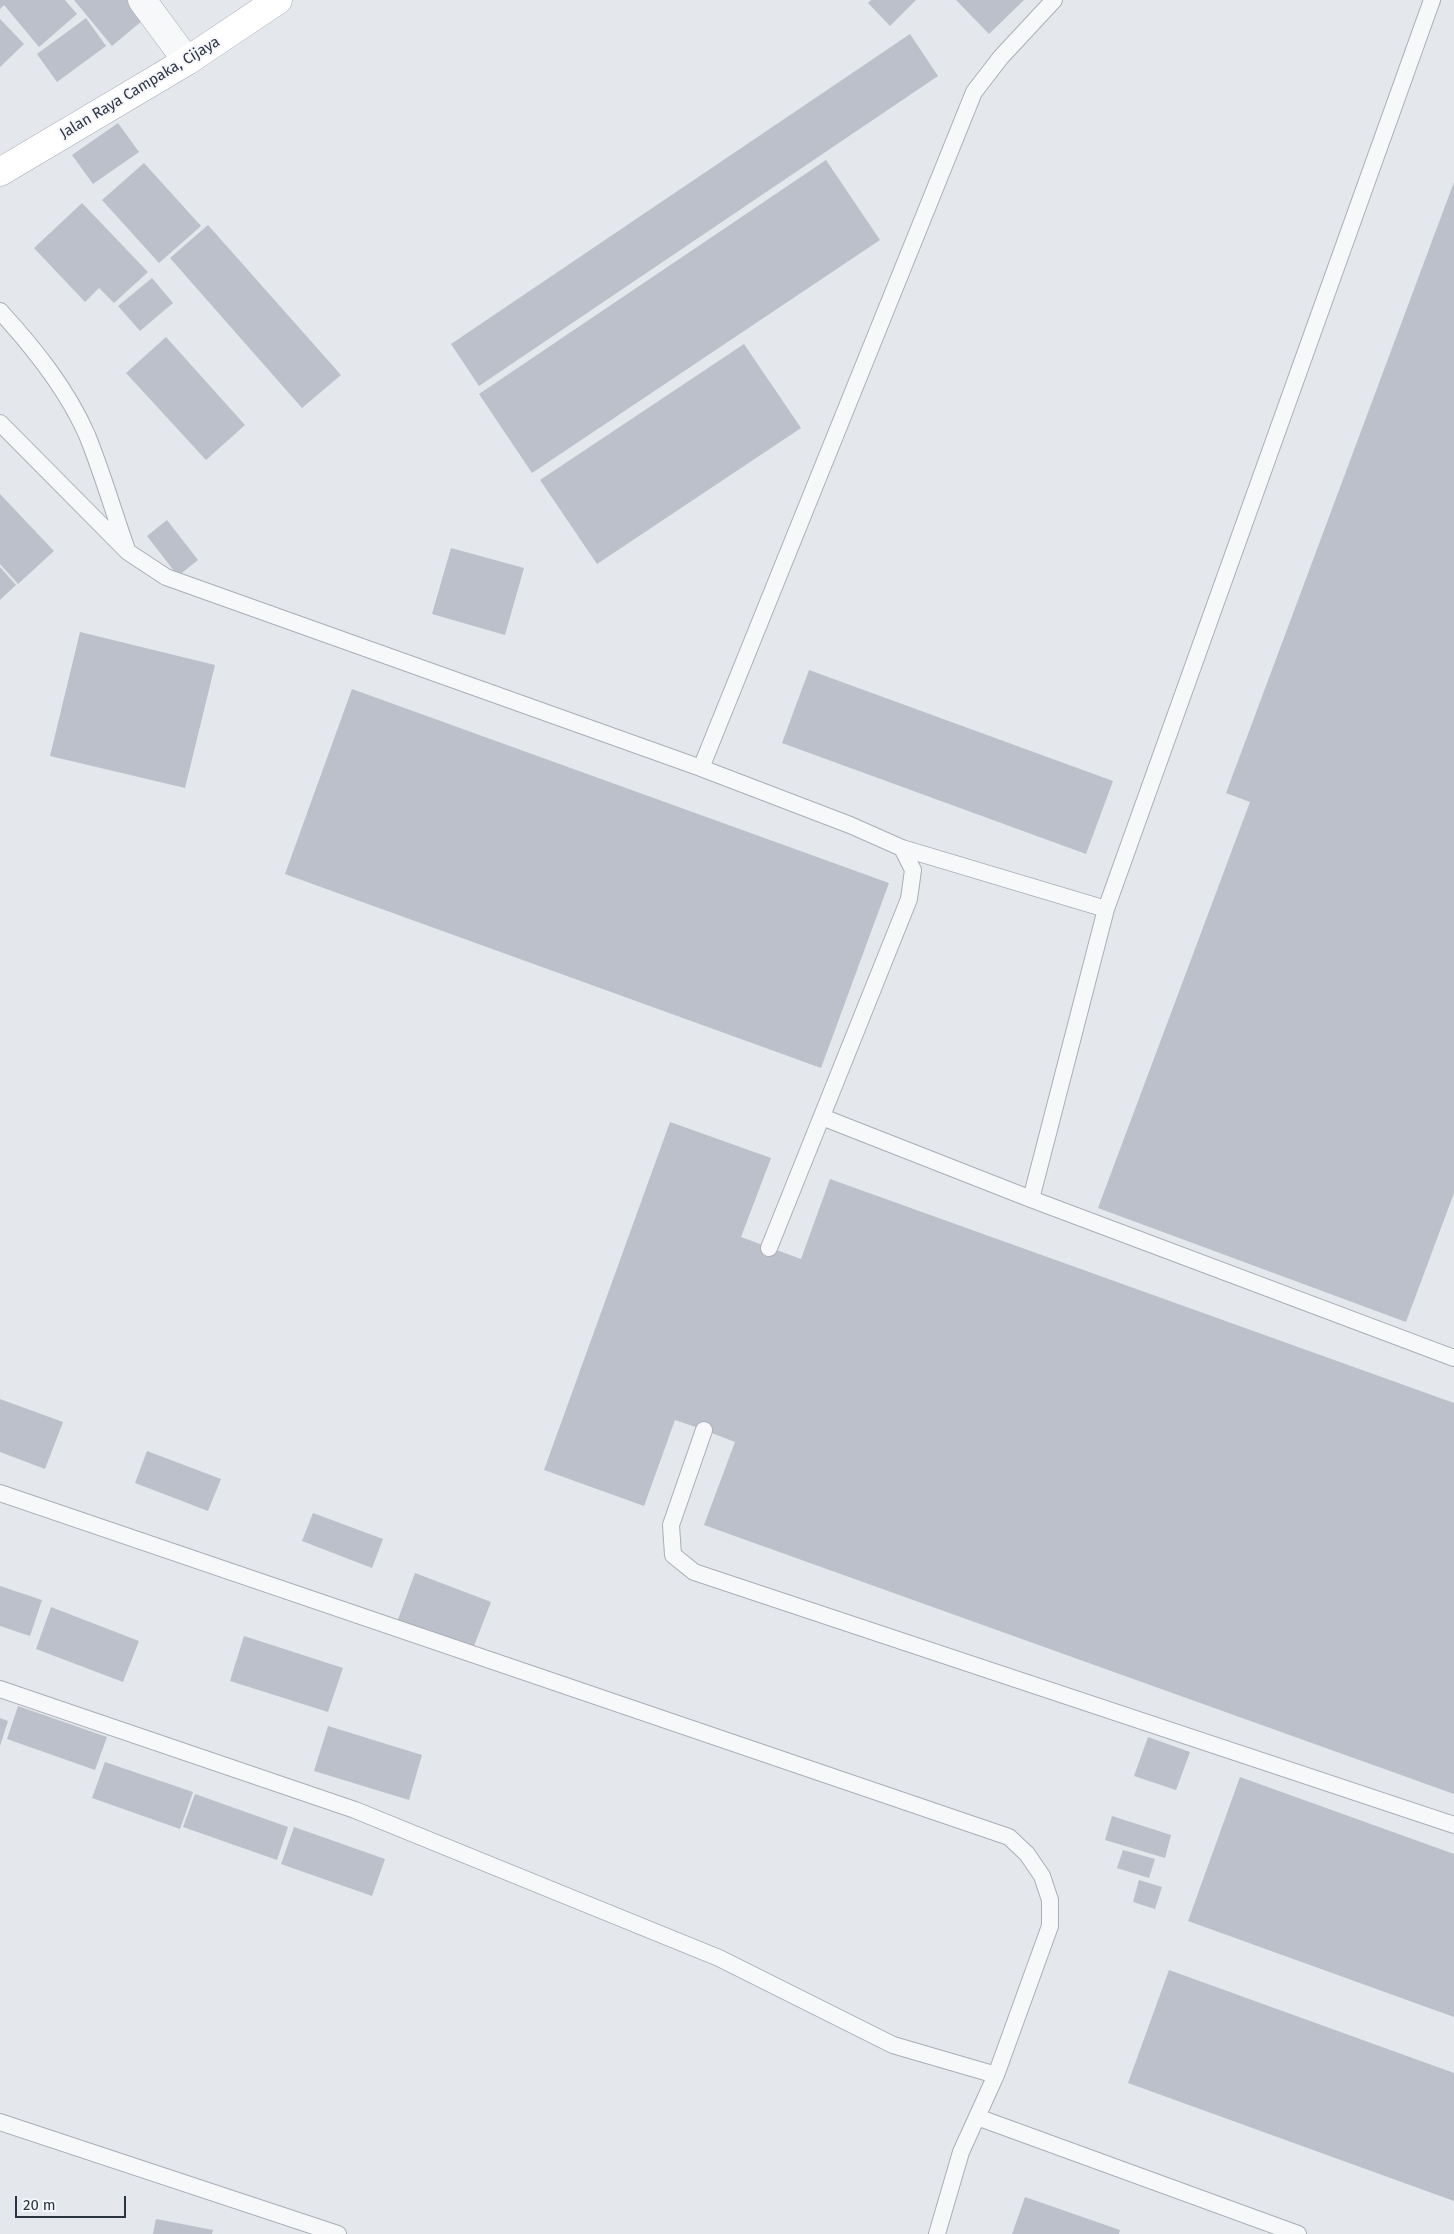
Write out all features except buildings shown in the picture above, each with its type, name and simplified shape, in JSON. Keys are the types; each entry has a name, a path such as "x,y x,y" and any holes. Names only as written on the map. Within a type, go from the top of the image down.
{"main road":[{"name":"Jalan Raya Campaka, Cijaya","path":"0,172 187,62 278,0"}],"street":[{"path":"142,0 187,62"}],"lane":[{"path":"701,768 974,92 1001,56 1054,0"},
{"path":"1031,1199 1106,909 1432,0"},
{"path":"0,311 30,344 63,390 86,434 128,552"},
{"path":"0,423 128,552 166,577 701,768 850,825 902,848 1106,909"},
{"path":"769,1248 909,899 913,870 902,848"},
{"path":"822,1117 1031,1199 1454,1358"},
{"path":"704,1430 671,1525 674,1555 694,1572 1454,1825"},
{"path":"0,1493 1009,1837 1027,1854 1042,1876 1050,1900 1050,1926 996,2075 960,2152 937,2234"},
{"path":"0,1688 355,1810 719,1958 893,2045 996,2075"},
{"path":"977,2117 1298,2234"},
{"path":"0,2122 338,2234"}]}
